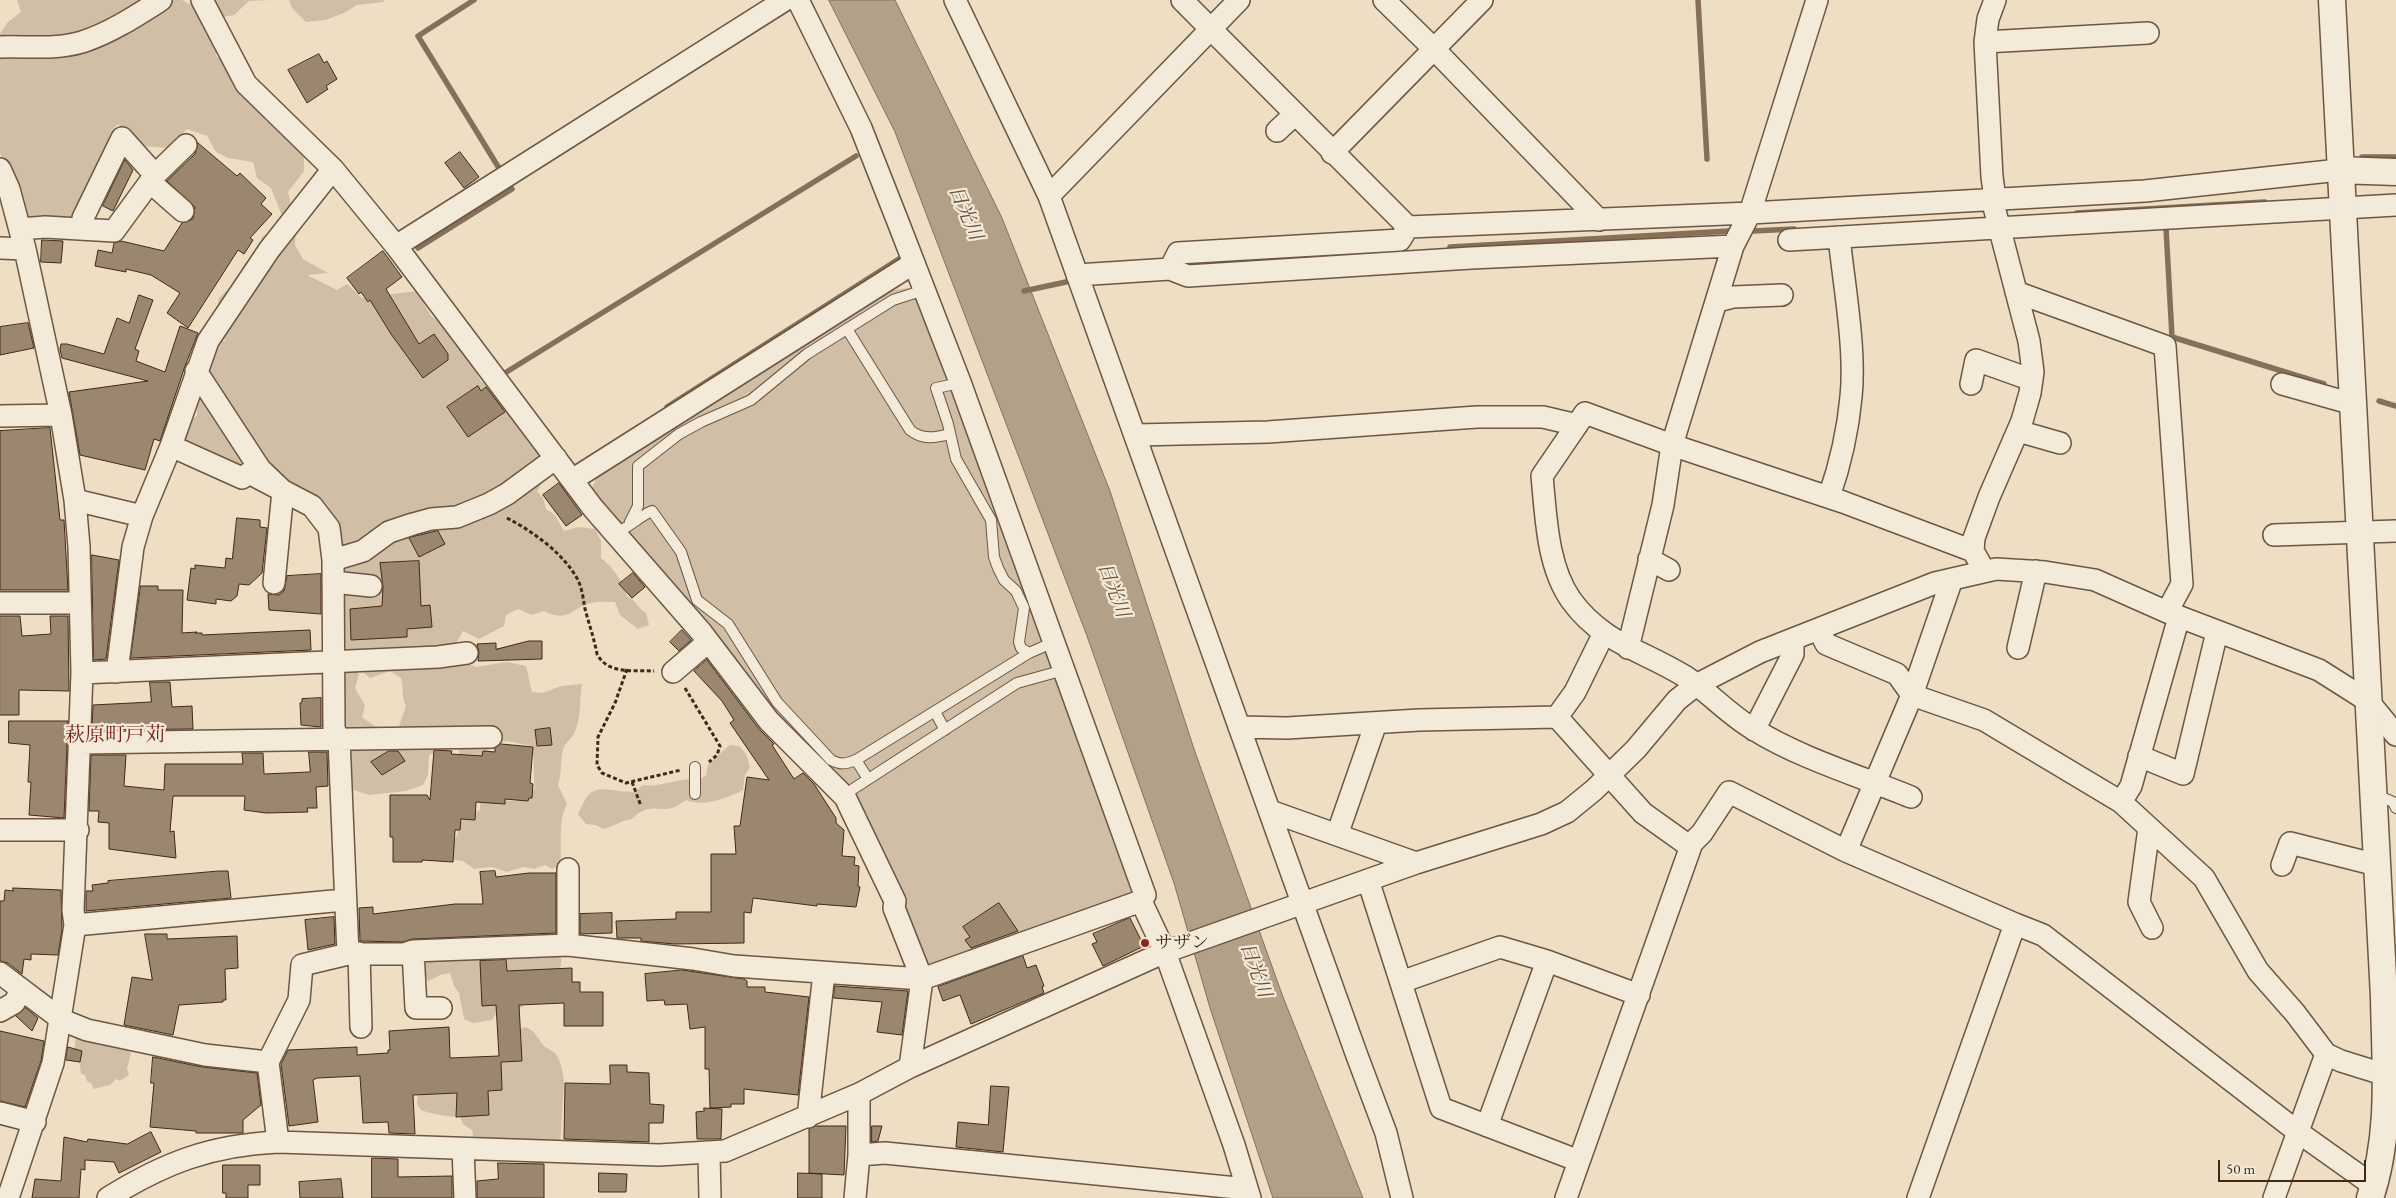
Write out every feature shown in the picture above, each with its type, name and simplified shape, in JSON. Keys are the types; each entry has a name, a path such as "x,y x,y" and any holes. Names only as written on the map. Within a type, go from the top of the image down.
{"street":[{"path":"0,48 38,48 81,42 119,26 161,0"},
{"path":"202,0 246,84 333,169 396,246 572,480 621,531 769,722 845,797 895,901 894,908 922,979 910,1067"},
{"path":"396,246 785,0"},
{"path":"278,1142 268,1062 299,1000 302,965 354,953 404,954 413,951 568,944 693,959 734,966 922,979 1141,901 1146,896 960,383 914,263 861,128 798,0"},
{"path":"956,0 1049,196 1386,1133 1402,1198"},
{"path":"1182,0 1212,28 1332,153 1408,227 1750,214 1995,198 2145,191 2339,170 2396,172"},
{"path":"1049,196 1240,0"},
{"path":"1384,0 1434,49 1599,220"},
{"path":"1332,153 1482,0"},
{"path":"1628,648 1649,558 1664,505 1672,445 1734,246 1750,214 1817,0"},
{"path":"1985,572 1973,551 1974,538 1989,497 2018,431 2030,393 2032,380 2029,341 1994,207 1985,42 1988,20 1995,0"},
{"path":"1566,1198 1692,843 1702,833 1729,792 1846,851 2043,935 2298,1132 2372,1192 2380,1170 2391,1104 2386,1075 2354,404 2344,209 2339,170 2332,0"},
{"path":"1985,42 2148,33"},
{"path":"1277,131 1295,114"},
{"path":"84,230 83,218 122,138 153,178 183,211"},
{"path":"0,248 23,239 45,227 114,231 153,178 186,145"},
{"path":"0,168 23,239 61,415 74,500 82,673 78,830 73,910 75,925 62,1020 53,1063 35,1122 8,1198"},
{"path":"117,672 133,547 142,516 171,446 208,341 269,250 333,169"},
{"path":"1789,240 2396,206"},
{"path":"1170,269 1178,253 1400,240 1408,227"},
{"path":"1829,497 1838,470 1852,396 1851,356 1840,237"},
{"path":"1077,275 1170,269 1188,276 1471,258 1734,246"},
{"path":"572,480 818,335 914,263"},
{"path":"2016,292 2165,346 2182,584 2139,756 2130,786 2121,802"},
{"path":"1717,302 1733,297 1782,295"},
{"path":"1971,384 1976,360 2032,380"},
{"path":"196,372 260,469 283,492"},
{"path":"2282,384 2354,404"},
{"path":"1911,797 1795,750 1754,730 1696,685 1663,664 1628,648 1592,624 1570,598 1557,568 1547,530 1542,476 1585,413 1672,445 1829,497 1973,551"},
{"path":"0,416 61,415"},
{"path":"1136,435 1268,432 1477,417 1543,417 1577,425"},
{"path":"2018,431 2060,443"},
{"path":"171,446 242,478 250,473 312,506 329,528 333,560 334,729 339,739 344,900 354,953 361,1027"},
{"path":"333,560 363,551 389,532 431,519 457,517 480,508 507,494 556,458"},
{"path":"274,583 283,492"},
{"path":"74,500 142,516"},
{"path":"2274,535 2396,531"},
{"path":"1649,558 1669,570"},
{"path":"108,1198 141,1178 199,1153 243,1144 278,1142 659,1155 709,1154 725,1151 859,1094 910,1067 1165,952 1416,863 1541,824 1568,812 1609,776 1636,749 1677,700 1696,685 1760,652 1935,583 1996,569 2036,571 2095,580 2173,614 2319,670 2368,701 2396,735"},
{"path":"2018,648 2036,571"},
{"path":"1846,851 1912,695 1952,580"},
{"path":"333,582 371,586"},
{"path":"0,603 80,603"},
{"path":"1819,630 1826,644 1897,674 1912,695 1984,720 2121,802 2204,878 2258,971 2326,1054 2341,1061 2386,1075"},
{"path":"2139,756 2183,774 2218,632"},
{"path":"1239,727 1287,728 1557,716 1576,692 1604,633"},
{"path":"1754,730 1793,654 1793,640"},
{"path":"673,672 708,642"},
{"path":"82,673 438,657 467,653"},
{"path":"1557,716 1643,813 1685,843 1692,843"},
{"path":"1337,835 1376,723"},
{"path":"81,743 491,738"},
{"path":"1270,811 1416,863"},
{"path":"2149,828 2139,902 2152,928"},
{"path":"0,830 78,830"},
{"path":"2282,865 2290,843 2377,865"},
{"path":"568,869 568,944"},
{"path":"1368,880 1441,1108 1579,1161"},
{"path":"75,925 344,900"},
{"path":"859,1155 885,1153 1249,1193 1165,952 1141,901"},
{"path":"1918,1198 2016,924"},
{"path":"1401,982 1500,947 1547,961 1638,995"},
{"path":"413,951 416,1008 441,1008"},
{"path":"1487,1126 1547,961"},
{"path":"0,973 21,991 62,1020 87,1030 205,1056 268,1062"},
{"path":"808,1117 824,973"},
{"path":"0,1011 14,1003 21,991"},
{"path":"2274,1198 2326,1054"},
{"path":"855,1198 859,1155 859,1094"},
{"path":"0,1113 35,1122"},
{"path":"463,1149 465,1198"},
{"path":"709,1154 710,1198"}],"lane":[{"path":"621,531 638,506 638,466 679,434 751,400 818,335 847,329 893,300 924,290"},
{"path":"847,329 910,430 916,435 926,438 950,434"},
{"path":"960,383 936,388 956,459 991,520 994,557 998,568 1004,580 1016,591 1024,608 1019,642 1021,648 1029,653"},
{"path":"621,531 638,517 652,512 681,552 697,600 728,624 777,702 830,760 843,764 856,760 1029,653 1054,642"},
{"path":"845,797 868,779 1017,683 1064,670"},
{"path":"935,712 945,730"},
{"path":"856,760 868,779"},
{"path":"695,767 695,794"},
{"path":"2373,794 2393,802 2396,808"}],"path":[{"path":"480,508 502,515 522,526 559,556 575,575 581,588 597,654 602,664 612,669 627,669 673,672 694,698 720,746 717,756 709,762 695,767 626,783 602,773 597,765 598,738 615,703 627,669"},
{"path":"632,782 641,806"}],"shaded area":[{"path":"17,0 182,0 197,8 204,0 271,0 249,1 234,15 217,18 216,56 233,72 240,95 255,105 267,122 286,129 292,146 304,155 304,171 288,192 296,226 295,245 303,259 328,273 307,275 337,290 347,284 362,298 417,291 431,316 452,331 481,381 501,399 504,411 514,417 531,444 540,449 544,458 542,483 537,491 543,498 546,509 555,515 564,531 578,527 595,529 601,541 601,558 617,575 627,596 646,613 649,625 638,629 620,615 615,602 591,603 569,614 559,616 544,611 532,615 518,609 506,615 504,626 479,639 463,631 457,642 461,660 476,667 507,662 526,666 532,692 543,693 561,686 582,684 577,728 564,748 558,785 567,804 561,826 560,865 552,869 545,865 534,869 523,867 507,872 492,867 474,869 463,861 455,860 452,853 458,827 468,817 480,810 480,802 489,800 514,801 527,796 535,789 532,746 505,741 500,742 489,749 483,756 484,767 460,758 459,750 445,747 429,755 428,775 423,785 406,791 369,795 348,788 345,704 342,696 344,686 340,679 341,668 352,667 359,674 355,688 365,705 362,717 374,726 387,730 398,729 406,706 401,678 390,671 370,678 364,673 359,652 344,650 342,635 344,610 336,535 242,467 183,442 185,427 197,415 197,395 216,341 225,341 216,315 219,298 238,279 245,263 258,252 262,237 275,229 282,216 271,188 257,178 253,162 228,158 216,152 207,136 187,129 168,148 142,146 118,124 111,131 118,133 74,222 26,221 13,182 0,153 0,34 7,23 21,12"},
{"path":"289,0 384,0 383,2 357,5 344,13 325,20 306,22 292,8"},
{"path":"910,288 920,301 1133,888 1133,894 926,972 899,907 905,903 777,715 600,507 592,488 598,474 809,334 814,340 837,325 838,319 874,299 876,300 892,290"},
{"path":"730,745 739,746 746,754 750,767 745,775 743,790 714,801 700,803 686,800 670,809 644,810 632,819 603,829 596,825 586,824 578,814 587,797 594,791 605,789 634,792 643,785 657,785 692,779 699,780 706,775 708,765"},
{"path":"561,956 561,966 534,990 523,1007 498,1010 492,1020 473,1023 464,1019 459,993 454,986 450,973 440,975 429,981 421,975 420,960"},
{"path":"524,1027 533,1032 544,1046 558,1057 564,1081 560,1147 475,1146 472,1130 463,1124 460,1117 440,1115 421,1110 417,1104 418,1095 505,1059 517,1032"},
{"path":"76,1037 128,1049 131,1053 127,1069 129,1075 120,1081 116,1079 110,1085 94,1089 91,1083 87,1081 85,1075 81,1074 79,1059 74,1050"}],"water":[{"name":"日光川","path":"829,0 895,0 1002,218 1110,491 1195,752 1283,997 1363,1198 1273,1198 1210,1008 1174,883 1087,636 895,132"}],"building":[{"path":"319,54 324,63 327,61 337,79 326,86 328,89 307,103 288,70"},
{"path":"198,143 237,176 240,173 266,198 261,204 272,214 250,238 253,240 244,254 238,250 188,328 167,313 180,293 151,275 126,269 126,272 95,266 98,250 112,253 114,243 121,241 164,251 182,223 193,219 195,207 167,181 195,154"},
{"path":"460,152 479,177 464,188 445,163"},
{"path":"125,160 133,170 113,211 103,206"},
{"path":"42,240 63,241 61,263 41,262"},
{"path":"383,251 402,277 386,289 419,344 434,334 448,354 448,360 423,378 391,334 370,300 368,302 361,292 359,294 347,278"},
{"path":"139,295 153,300 135,349 139,351 136,361 165,372 180,326 198,333 160,441 154,439 145,470 80,455 69,392 148,381 62,358 60,349 61,344 67,344 104,354 117,318 129,323"},
{"path":"28,323 34,348 0,355 0,327"},
{"path":"478,386 481,391 486,387 505,412 468,437 447,407"},
{"path":"50,428 60,520 64,520 68,590 0,590 0,431"},
{"path":"559,483 582,515 566,526 543,495"},
{"path":"237,518 260,520 260,527 267,528 262,573 249,585 239,584 237,596 231,601 216,599 216,604 187,600 191,568 195,569 195,565 225,568 226,558 232,559"},
{"path":"438,531 445,544 419,557 409,538"},
{"path":"92,555 119,560 106,659 94,660"},
{"path":"419,561 421,606 430,605 432,627 407,629 407,637 351,640 350,609 382,606 383,587 380,563"},
{"path":"633,573 645,587 632,598 619,584"},
{"path":"321,574 321,614 269,610 268,594 279,595 284,591 287,576"},
{"path":"141,586 158,586 158,590 183,590 182,633 197,632 195,633 202,633 202,635 310,630 311,650 131,658"},
{"path":"0,616 20,616 22,636 51,634 50,616 68,616 69,691 19,690 19,715 0,715"},
{"path":"682,630 691,640 679,651 670,642"},
{"path":"529,641 542,641 542,659 478,661 479,652 477,644 496,643 496,649"},
{"path":"707,660 759,729 774,744 772,745 794,779 803,773 814,784 836,818 836,823 844,830 842,856 855,857 854,865 859,866 858,886 860,887 856,907 817,904 817,906 753,898 751,913 744,912 744,943 674,944 641,941 641,938 617,938 616,921 676,919 676,912 711,912 711,854 736,854 734,826 740,826 747,777 769,780 730,723 734,720 722,701 694,671"},
{"path":"150,682 170,682 172,707 192,706 193,729 92,730 93,705 151,702"},
{"path":"321,698 321,727 301,725 300,703 302,699"},
{"path":"9,721 68,721 64,818 29,815 31,782 28,782 30,745 9,743"},
{"path":"550,728 552,745 537,746 535,730"},
{"path":"501,744 533,747 530,783 533,784 532,798 529,798 528,801 505,799 505,804 476,802 475,820 461,819 460,830 455,830 453,862 422,860 422,862 393,862 393,837 390,837 390,795 427,795 430,800 434,750 452,751 451,754 482,756 483,751 495,752 495,748"},
{"path":"389,751 398,751 405,761 382,775 371,762"},
{"path":"309,752 327,752 328,786 316,787 317,808 307,808 308,812 266,813 244,810 245,796 173,796 170,832 174,831 176,858 109,849 109,823 98,822 99,811 89,811 91,755 126,755 124,786 164,790 165,764 243,764 242,753 263,753 264,774 310,772"},
{"path":"228,871 231,898 86,911 86,891 93,891 92,885 108,883 108,881"},
{"path":"495,871 496,877 529,873 556,873 556,933 413,939 402,942 360,941 359,908 373,907 373,914 455,904 483,904 480,872"},
{"path":"13,888 61,890 62,929 58,955 31,954 31,960 24,959 22,974 8,963 0,961 0,901 4,901 5,890 13,891"},
{"path":"999,903 1018,931 971,948 965,940 970,937 963,927"},
{"path":"612,913 612,933 580,934 580,914"},
{"path":"334,917 335,944 308,950 305,920"},
{"path":"1130,918 1144,946 1103,966 1092,944 1097,942 1093,934"},
{"path":"145,934 167,934 167,939 237,936 238,968 225,969 226,1000 223,1000 223,1002 179,1005 173,1035 124,1025 132,977 152,980"},
{"path":"1023,956 1027,968 1036,965 1044,986 1042,987 1044,993 971,1024 960,995 943,1001 938,987"},
{"path":"506,960 507,971 572,968 572,982 580,982 580,992 603,992 603,1026 564,1026 564,1003 519,1005 522,1061 501,1062 502,1090 488,1091 489,1115 456,1117 457,1093 413,1095 415,1134 389,1133 388,1122 363,1123 360,1076 317,1078 313,1080 318,1122 289,1126 281,1064 288,1050 357,1047 357,1055 388,1053 388,1050 390,1050 389,1031 449,1027 450,1058 499,1056 496,1005 482,1006 480,961"},
{"path":"682,970 744,979 747,981 747,987 765,987 765,992 809,997 798,1095 744,1089 744,1104 731,1104 731,1107 710,1108 709,1069 705,1069 705,1027 690,1029 687,1004 665,1005 664,1000 647,1001 645,974"},
{"path":"835,986 908,991 902,1035 877,1032 882,1002 834,998"},
{"path":"26,1008 38,1018 32,1031 16,1016"},
{"path":"0,1031 44,1041 41,1061 25,1107 0,1101"},
{"path":"68,1047 82,1051 80,1062 66,1060"},
{"path":"153,1057 202,1067 257,1073 261,1105 243,1120 243,1133 196,1133 196,1131 150,1127 154,1083 151,1083"},
{"path":"610,1065 627,1065 627,1072 649,1073 650,1104 664,1105 663,1123 649,1123 649,1142 564,1139 565,1083 610,1084"},
{"path":"991,1086 1009,1087 1003,1152 956,1147 958,1122 988,1125"},
{"path":"704,1108 722,1109 721,1139 697,1139 696,1112 704,1111"},
{"path":"816,1126 846,1126 844,1175 809,1173 809,1129"},
{"path":"872,1126 882,1126 878,1141 872,1142"},
{"path":"151,1132 161,1152 119,1173 114,1162 85,1160 85,1170 81,1169 79,1198 32,1198 35,1179 61,1181 64,1137 87,1142 88,1139 127,1144"},
{"path":"372,1158 398,1159 398,1177 452,1176 452,1198 372,1198"},
{"path":"498,1163 544,1164 544,1198 477,1198 477,1181 498,1179"},
{"path":"223,1165 260,1165 260,1185 248,1185 248,1198 226,1198 226,1193 223,1193"},
{"path":"599,1173 627,1174 626,1192 599,1192"},
{"path":"798,1173 822,1174 822,1198 798,1198"},
{"path":"341,1179 343,1198 300,1198 299,1182"}],"waterway":[{"path":"474,0 418,36 502,173"},
{"path":"1698,0 1707,159"},
{"path":"500,376 856,156"},
{"path":"2362,157 2396,157"},
{"path":"418,248 512,189"},
{"path":"2077,213 2265,202"},
{"path":"2166,228 2172,337 2324,384"},
{"path":"1753,231 1794,229"},
{"path":"1450,247 1729,231"},
{"path":"667,407 902,257"},
{"path":"1024,291 1066,282"},
{"path":"2379,401 2396,406"}],"place":[{"name":"サザン","path":"1145,943"}],"district":[{"name":"萩原町戸苅","path":"115,736"}]}
